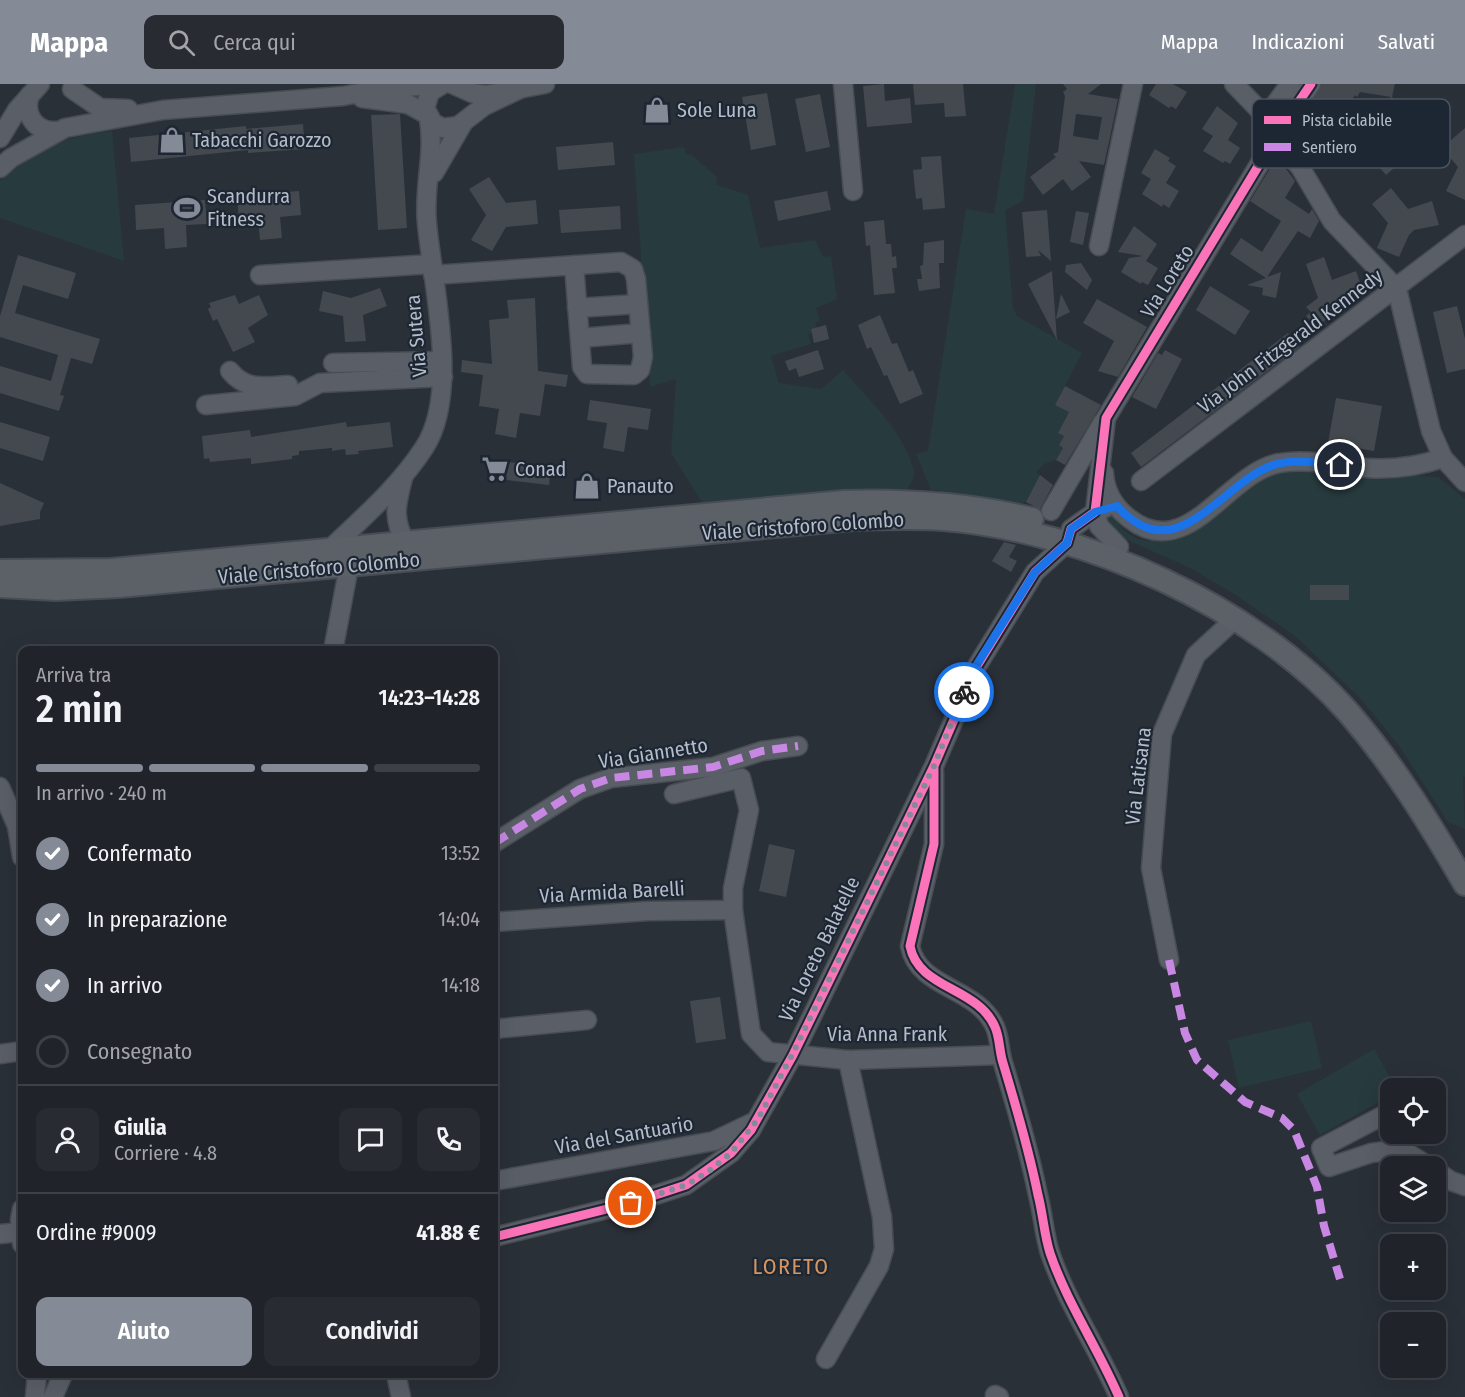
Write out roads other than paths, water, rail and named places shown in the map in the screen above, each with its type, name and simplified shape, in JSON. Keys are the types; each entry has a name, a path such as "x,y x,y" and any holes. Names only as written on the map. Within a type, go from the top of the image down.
{"main road":[{"name":"Viale Cristoforo Colombo","path":"0,571 112,570 327,552 844,502 938,502 987,508 1069,536 1168,582 1264,638 1346,710 1402,782 1465,884"},
{"name":"Viale Cristoforo Colombo","path":"5,587 119,586 874,518 944,519 1069,536 1119,547 1218,594 1267,626 1308,659 1351,699 1382,736 1407,771 1465,867"}],"street":[{"path":"36,87 27,104 31,118 41,128 60,129 163,110 343,96 382,89 441,84"},
{"path":"428,117 427,97 434,88 441,84"},
{"path":"843,84 853,191"},
{"path":"1100,246 1133,84"},
{"path":"1234,84 1252,103"},
{"path":"1280,99 1290,84"},
{"name":"Via Loreto","path":"1301,99 1311,84"},
{"path":"343,96 408,104 443,128 453,128 484,106 534,85"},
{"path":"457,86 486,95 534,85"},
{"path":"68,86 100,108 163,110"},
{"path":"0,168 11,158 72,122 78,108 68,86"},
{"path":"429,182 464,121 469,101 457,86"},
{"path":"0,138 36,87"},
{"name":"Via Sutera","path":"404,476 426,446 443,395 443,369 426,210 433,150 428,117"},
{"name":"Via Loreto","path":"1095,512 1106,418 1257,168"},
{"path":"1301,168 1332,221 1397,289 1431,431 1443,458 1465,482"},
{"name":"Via John Fitzgerald Kennedy","path":"1141,481 1465,236"},
{"path":"260,275 621,262 633,269 638,304 642,357 640,370 634,375 587,374 582,367 574,265"},
{"path":"577,308 638,304"},
{"path":"580,338 640,333"},
{"path":"333,363 443,369"},
{"path":"230,371 238,381 256,387 320,383 443,369"},
{"path":"206,405 295,396 320,383"},
{"path":"1051,511 1106,418"},
{"path":"1103,456 1107,493 1117,506 1138,525 1150,530 1166,531 1198,518 1239,485 1278,463 1403,467 1443,458"},
{"path":"404,476 395,511 398,527 406,544"},
{"path":"327,552 404,476"},
{"path":"1117,506 1095,512 1099,526 1119,547"},
{"name":"Via Loreto Balatelle","path":"498,1236 631,1203 686,1185 731,1153 758,1119 792,1055 934,766 976,666 1035,572 1095,512"},
{"path":"334,646 349,566"},
{"name":"Via Latisana","path":"1169,960 1150,868 1162,734 1196,655 1235,619"},
{"name":"Via Giannetto","path":"498,840 580,789 611,778 713,767 762,752 798,747"},
{"name":"Via Anna Frank","path":"742,759 741,778 749,810 733,888 733,910 751,1034 768,1052 848,1060 1001,1055"},
{"path":"934,766 934,844 910,946 912,956 916,966 926,974 964,994 990,1017 996,1030 1023,1130 1051,1254 1119,1397"},
{"path":"674,794 741,778"},
{"path":"0,787 18,832"},
{"name":"Via Armida Barelli","path":"498,922 648,911 733,910"},
{"path":"498,1029 586,1020"},
{"path":"0,1054 18,1052"},
{"path":"826,1359 879,1266 884,1249 882,1217 848,1060"},
{"path":"1380,1117 1321,1148 1329,1167 1390,1144"},
{"name":"Via del Santuario","path":"498,1180 714,1141 758,1119"},
{"path":"1401,1144 1416,1156"},
{"path":"1446,1178 1465,1185"},
{"path":"0,1234 18,1237"},
{"path":"35,1397 37,1378"},
{"path":"53,1397 61,1378"},
{"path":"397,1378 401,1397"}],"place":[{"name":"Sole Luna","path":"657,110"},
{"name":"Tabacchi Garozzo","path":"172,140"},
{"name":"Scandurra Fitness","path":"187,208"},
{"name":"Conad","path":"495,469"},
{"name":"Panauto","path":"587,486"}],"district":[{"name":"LORETO","path":"791,1266"}]}
